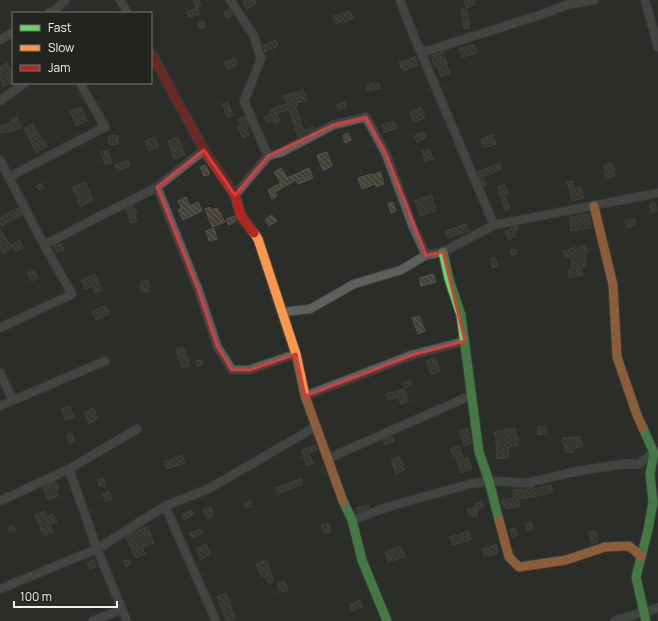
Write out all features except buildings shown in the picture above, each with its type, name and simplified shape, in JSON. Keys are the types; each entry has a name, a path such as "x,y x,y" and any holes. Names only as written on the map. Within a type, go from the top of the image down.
{"street":[{"path":"52,12 66,0"},
{"path":"120,0 127,12"},
{"path":"230,0 254,36 261,59 244,102 268,156"},
{"path":"400,0 494,226"},
{"path":"420,50 427,52 546,13 568,2 594,0"},
{"path":"645,0 658,46"},
{"path":"0,40 12,33"},
{"path":"152,55 204,150 235,195 241,216 258,239 296,354 305,396 329,458 343,502 352,520 362,560 387,621"},
{"path":"0,101 24,84"},
{"path":"9,177 105,127 81,84"},
{"path":"235,195 268,156 282,152 333,125 366,117 386,154 426,255"},
{"path":"44,245 157,187 204,150"},
{"path":"0,160 44,245 72,294 0,328"},
{"path":"157,187 198,288 217,346 232,370 249,370 296,354"},
{"path":"282,312 310,309 354,284 401,270 426,255 443,252 494,226 658,193"},
{"path":"594,206 613,285 617,357 637,415 656,451 650,474 656,503 636,577 640,599 646,617"},
{"path":"443,252 449,279 461,315 479,452 489,481 509,558 519,567 566,560 605,547 629,546 641,556"},
{"path":"305,396 412,355 465,341"},
{"path":"0,406 105,361"},
{"path":"0,373 13,400"},
{"path":"329,458 472,395"},
{"path":"0,588 97,549 164,506 208,489 317,426"},
{"path":"0,501 69,469 137,429"},
{"path":"352,520 391,506 470,484 489,481 527,483 572,472 623,464 639,464 656,451"},
{"path":"639,464 650,474"},
{"path":"69,469 97,549 127,621"},
{"path":"164,506 216,621"},
{"path":"615,621 620,618 646,617 658,608"},
{"path":"93,621 122,609"}],"highlighted area":[{"path":"366,117 386,154 426,255 443,252 465,341 412,355 305,396 296,354 249,370 232,370 217,346 198,289 157,187 204,150 235,195 268,156 333,125"}],"traffic: fast":[{"path":"443,252 449,279 461,315 479,452 489,481 499,520"},
{"path":"643,428 654,453 650,474 653,502 648,530 636,577 646,621"},
{"path":"343,501 352,520 362,560 387,621"}],"traffic: slow":[{"path":"594,206 613,285 617,357 643,428"},
{"path":"254,233 258,239 296,354 305,396 343,501"},
{"path":"499,520 509,557 519,567 566,560 605,547 629,546 641,556"}],"traffic: jam":[{"path":"152,55 204,150 235,195 241,216 254,233"}]}
